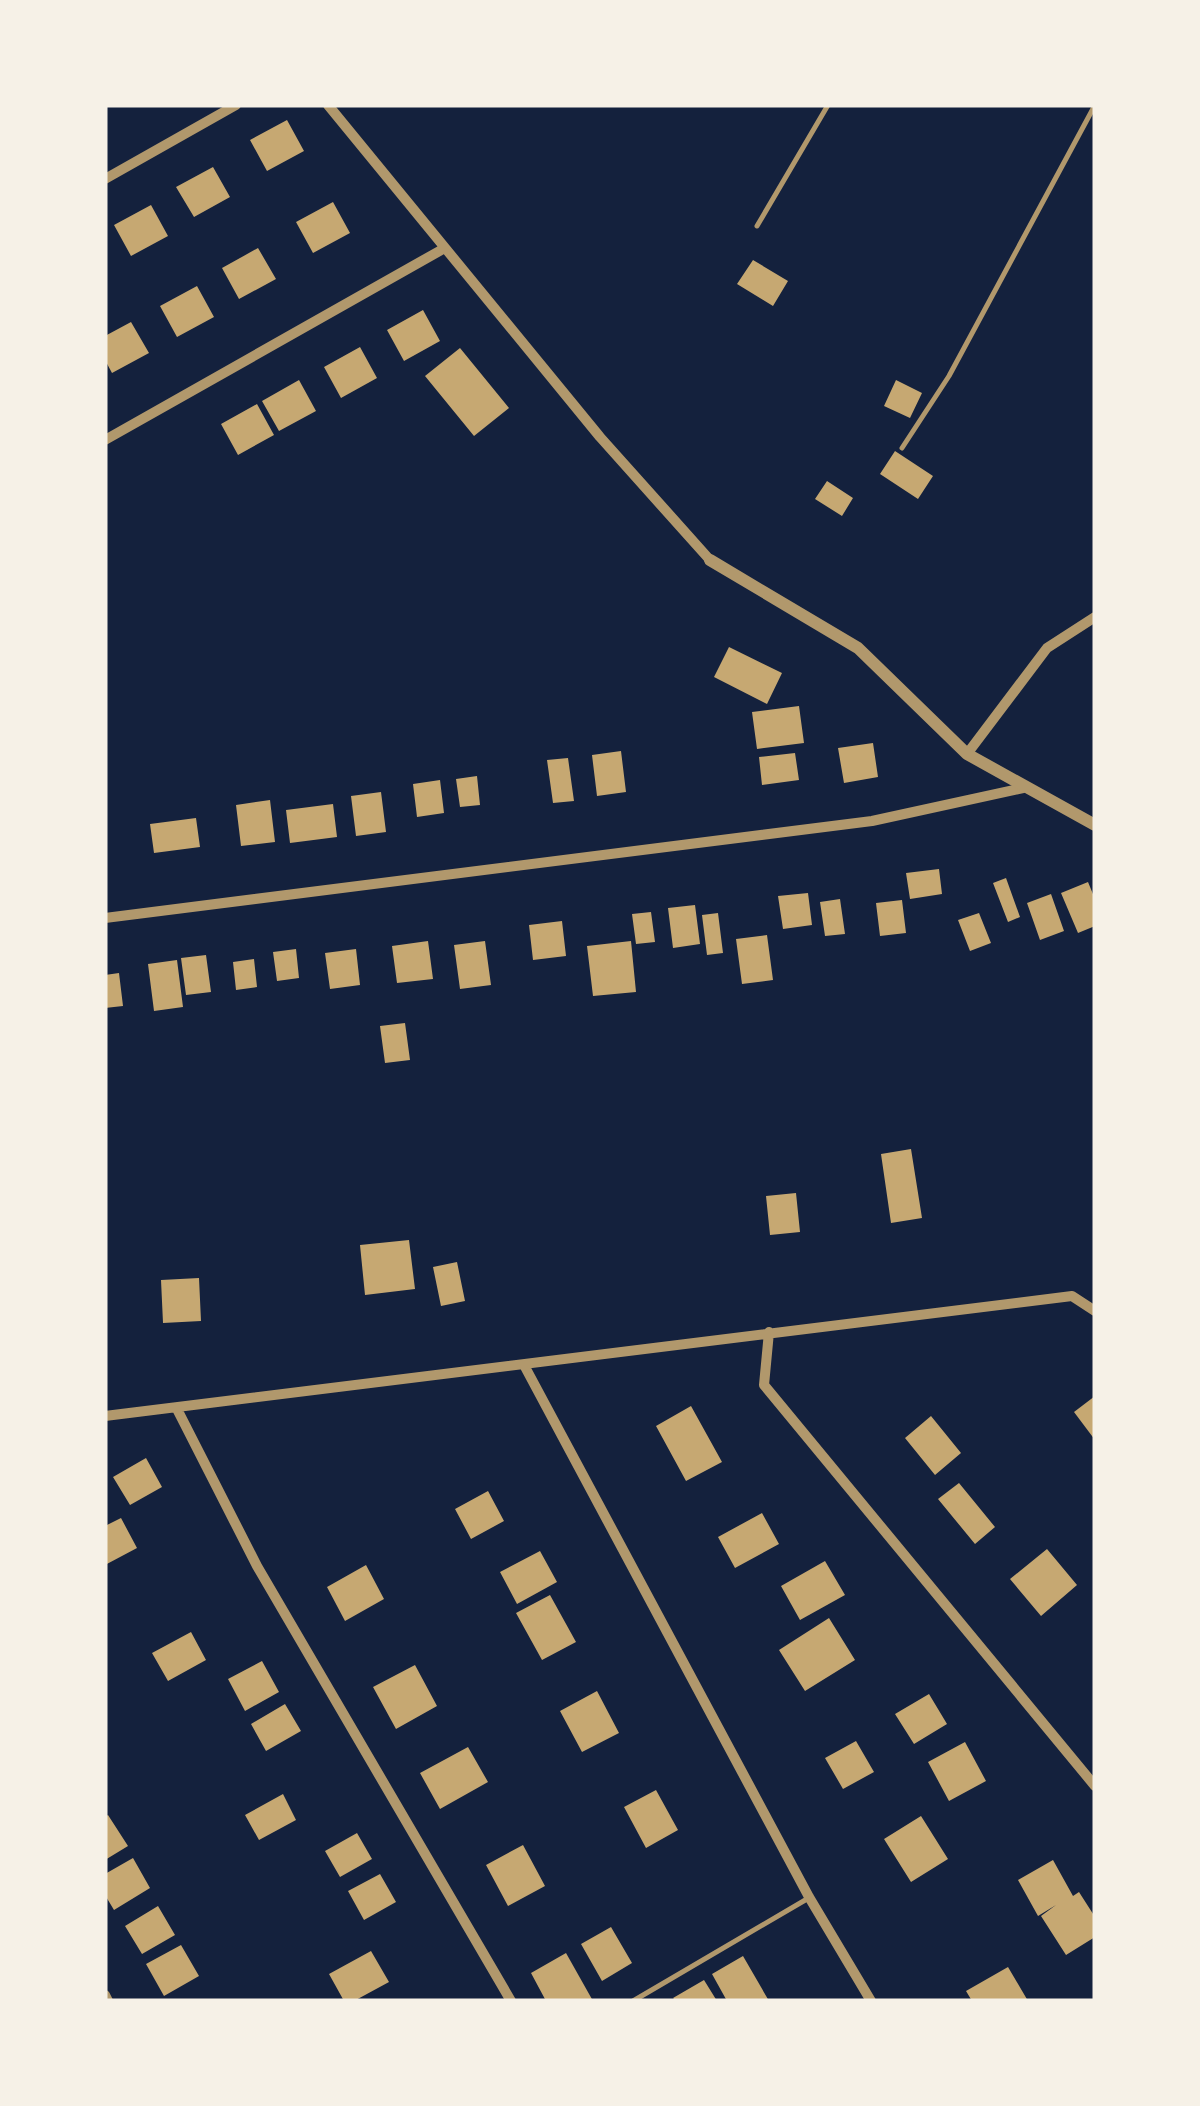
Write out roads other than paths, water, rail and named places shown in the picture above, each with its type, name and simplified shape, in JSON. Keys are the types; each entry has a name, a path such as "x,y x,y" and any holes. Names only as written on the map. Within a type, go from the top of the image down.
{"street":[{"path":"105,179 236,105"},
{"path":"328,105 384,168 443,249 710,560 858,648 967,754 1095,826"},
{"path":"105,440 443,249"},
{"path":"967,754 1047,648 1095,617"},
{"path":"105,918 872,820 1023,788"},
{"path":"105,1416 1072,1296 1095,1311"},
{"path":"769,1332 764,1385 1095,1786"},
{"path":"524,1365 809,1897 871,2001"},
{"path":"177,1408 257,1566 510,2001"}],"lane":[{"path":"758,226 828,105"},
{"path":"902,448 949,376 1095,105"},
{"path":"633,2001 809,1897"}]}
